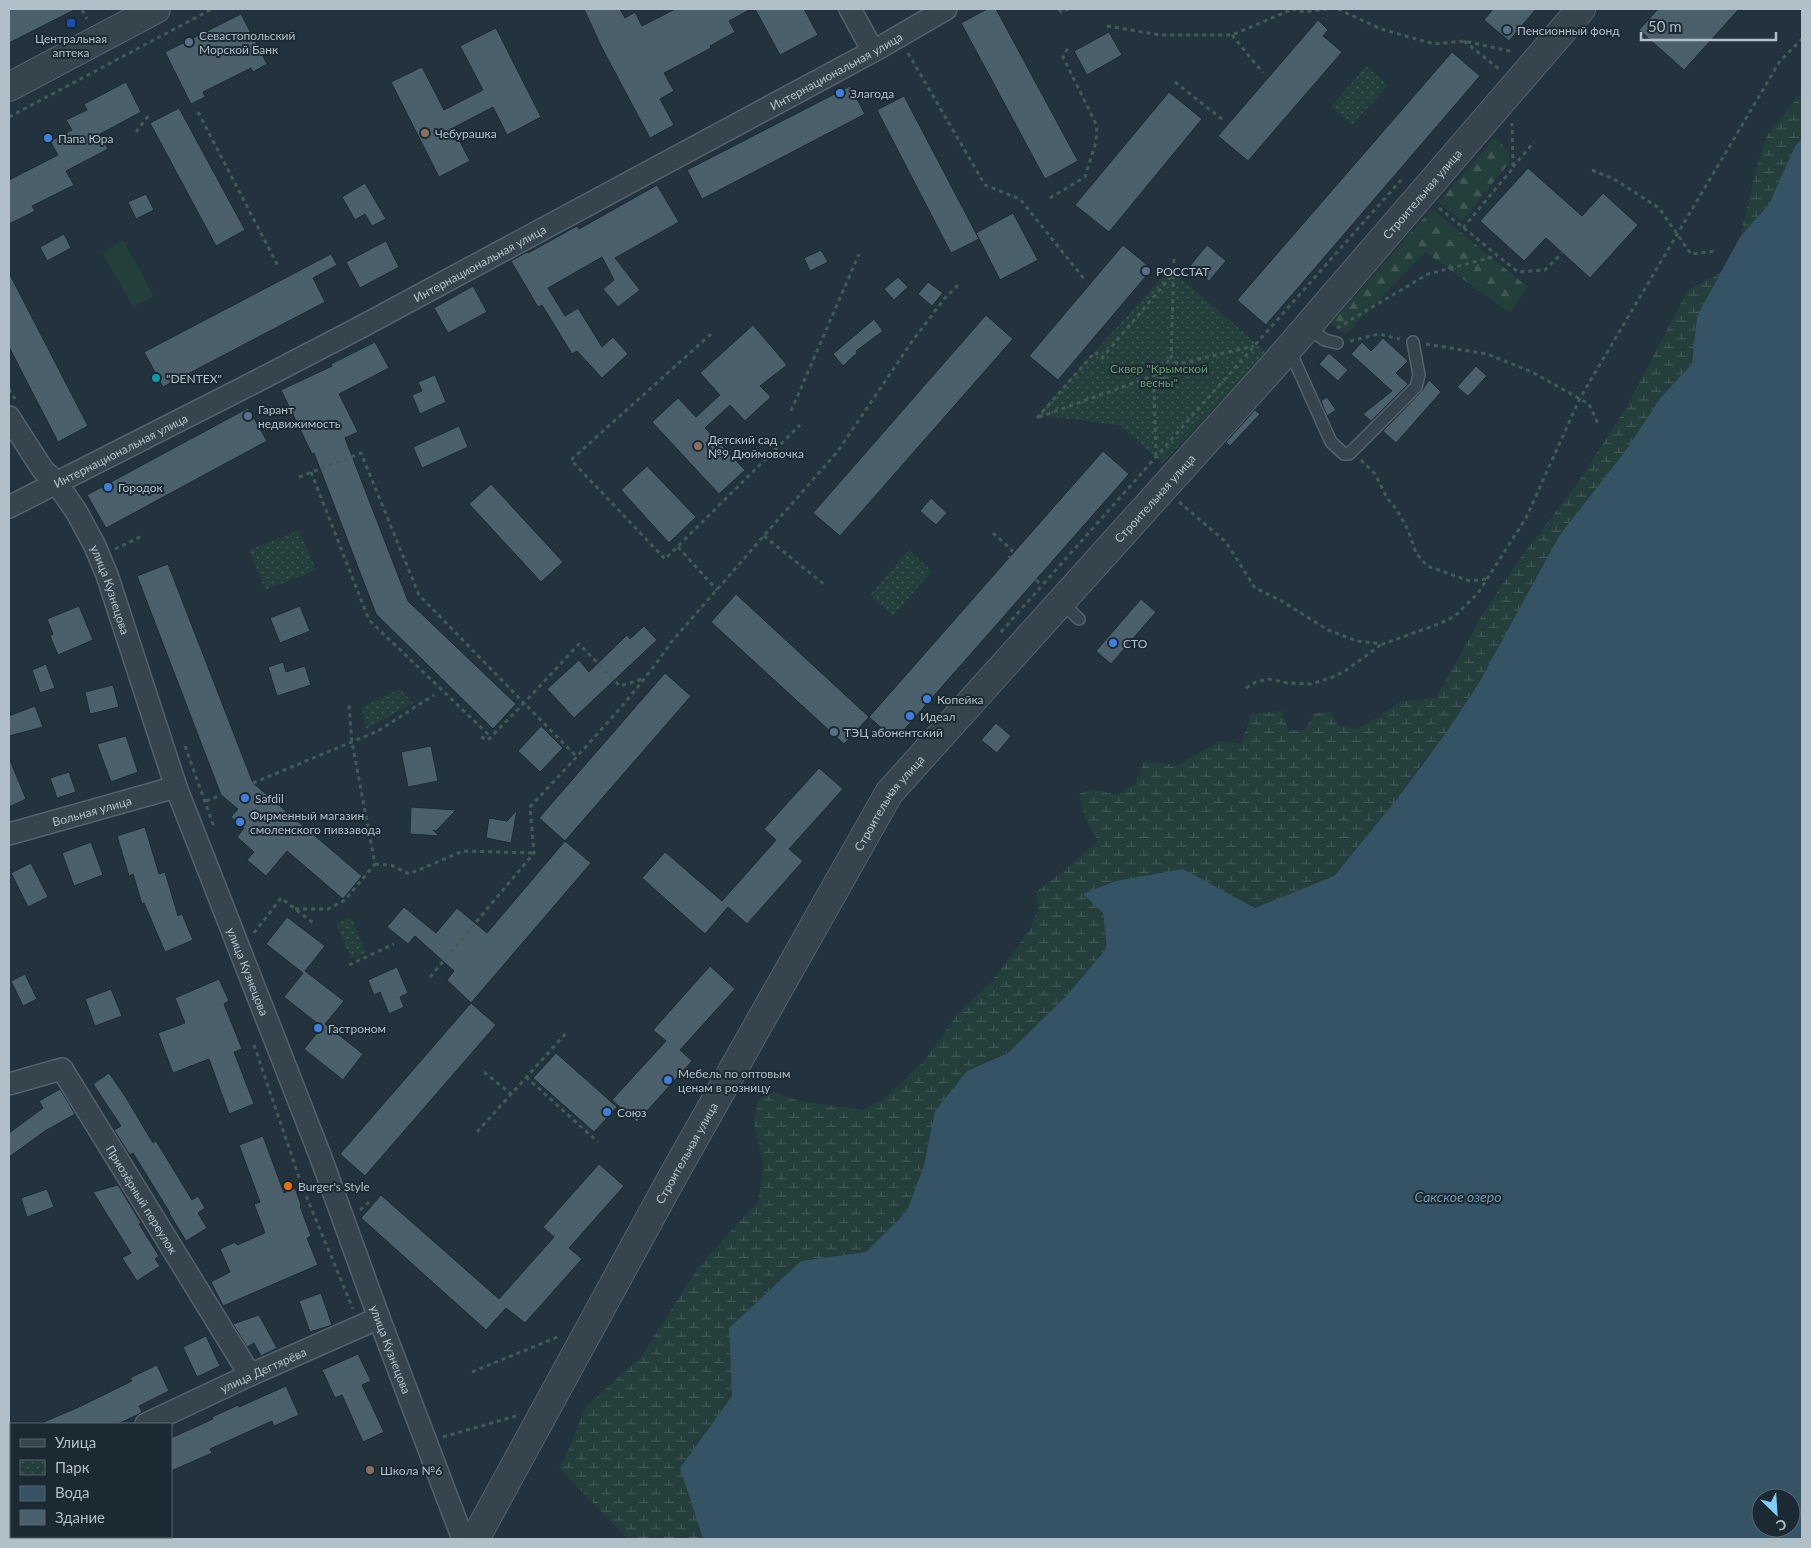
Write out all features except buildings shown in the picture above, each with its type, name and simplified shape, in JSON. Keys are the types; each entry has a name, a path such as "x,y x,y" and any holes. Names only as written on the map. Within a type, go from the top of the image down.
{"street":[{"path":"9,87 156,9"},
{"path":"850,9 873,51"},
{"name":"Интернациональная улица","path":"9,507 257,382 873,51 946,9"},
{"name":"Строительная улица","path":"475,1539 674,1176 889,793 1285,352 1312,331 1581,9"},
{"name":"улица Кузнецова","path":"9,417 43,470 56,482 76,512 94,544 107,575 176,787 320,1155 379,1318 463,1539"},
{"name":"Вольная улица","path":"9,834 176,787"},
{"name":"Приозёрный переулок","path":"9,1084 62,1069 250,1375"},
{"name":"улица Дегтярёва","path":"148,1423 250,1375 379,1318"}],"lane":[{"path":"1312,331 1325,340 1337,343"},
{"path":"1285,352 1295,362 1331,442 1344,454 1350,454 1416,387 1419,375 1413,342"}],"path":[{"path":"9,117 212,9"},
{"path":"1059,9 1061,12 1068,9"},
{"path":"1107,26 1160,35 1232,35 1292,9 1304,12 1327,9"},
{"path":"1338,9 1381,28 1434,44 1464,41 1514,52 1520,45"},
{"path":"82,10 87,19"},
{"path":"1232,35 1263,73"},
{"path":"1246,688 1256,682 1268,679 1288,683 1311,684 1333,677 1345,671 1382,644 1439,624 1455,616 1478,593 1526,518 1580,398 1780,62 1802,39"},
{"path":"1464,41 1499,69 1493,76"},
{"path":"904,46 985,185 1020,199 1085,280"},
{"path":"1050,198 1085,177 1096,142 1097,126 1062,57 1069,46"},
{"path":"1175,82 1223,120"},
{"path":"198,112 278,268"},
{"path":"136,132 149,114"},
{"path":"1512,123 1513,168"},
{"path":"1463,228 1534,142"},
{"path":"1592,170 1614,179 1659,208 1691,254 1715,251"},
{"path":"1260,341 1403,178"},
{"path":"1438,208 1518,272 1545,270 1562,253"},
{"path":"791,411 859,254"},
{"path":"1312,331 1335,329 1428,274 1497,256"},
{"path":"1174,259 1174,272 1171,358 1156,375 1037,418 1095,352 1102,358 1174,272"},
{"path":"430,977 534,853 530,807 644,679 672,641 838,451 913,340 945,298 960,283"},
{"path":"711,334 571,460 666,560 800,425"},
{"path":"1337,343 1360,340 1379,334 1413,342 1486,354 1532,372 1580,398 1589,404 1599,426"},
{"path":"1156,456 1154,389 1163,379 1178,364 1255,346"},
{"path":"1171,358 1178,364"},
{"path":"1156,375 1163,379"},
{"path":"1353,452 1375,474 1387,498 1397,510 1408,530 1416,553 1427,566 1470,581 1487,579"},
{"path":"298,477 361,453 419,595 577,756"},
{"path":"311,472 369,620 491,737"},
{"path":"1162,489 1226,542 1255,588 1280,600 1328,630 1357,641 1382,644"},
{"path":"993,533 1012,550 1009,558"},
{"path":"110,552 142,536"},
{"path":"764,536 825,585"},
{"path":"678,547 717,590"},
{"path":"1036,580 1061,602"},
{"path":"481,737 488,740 579,644 620,686 644,679"},
{"path":"253,783 378,731 434,695"},
{"path":"295,909 328,909 346,900 375,864 352,742 349,705"},
{"path":"206,801 221,795"},
{"path":"375,864 391,865 409,874 463,851 534,853"},
{"path":"248,930 250,937 281,898 316,925"},
{"path":"349,966 394,944"},
{"path":"477,1132 567,1032"},
{"path":"484,1072 511,1094"},
{"path":"526,1077 598,1142"},
{"path":"472,1372 563,1335"},
{"path":"438,1439 518,1416"}],"green space":[{"path":"1366,66 1388,85 1352,125 1331,107"},
{"path":"1802,92 1802,139 1795,146 1769,204 1740,237 1757,166 1767,135"},
{"path":"1495,138 1509,151 1509,163 1462,221 1438,202"},
{"path":"1432,209 1528,287 1510,313 1425,252 1346,334 1331,323"},
{"path":"123,240 154,296 133,307 102,252"},
{"name":"Сквер \"Крымской весны\"","path":"1170,269 1266,352 1163,463 1119,425 1037,415"},
{"path":"1720,273 1697,316 1692,364 1661,397 1460,711 1482,779 1427,757 1396,800 1333,876 1255,909 1183,869 1084,894 1103,913 1107,948 1066,996 1008,1053 967,1071 935,1111 924,1165 907,1211 866,1252 801,1261 729,1328 732,1396 680,1468 703,1539 628,1539 559,1468 585,1408 641,1357 698,1268 758,1201 764,1166 754,1124 758,1099 774,1092 799,1101 862,1110 882,1100 924,1061 957,1015 992,981 1030,929 1039,906 1036,892 1098,841 1085,818 1079,794 1091,789 1117,795 1136,783 1144,762 1179,765 1219,741 1241,744 1251,714 1282,711 1288,730 1305,730 1314,713 1331,712 1338,725 1355,729 1373,720 1400,702 1436,698 1484,612 1518,561 1577,484 1626,408 1688,290"},
{"path":"299,530 316,570 265,590 249,550"},
{"path":"909,550 932,571 893,616 870,595"},
{"path":"400,689 413,703 366,729 362,707"},
{"path":"351,917 366,953 351,959 336,923"}],"water":[{"name":"Сакское озеро","path":"1802,139 1802,1539 703,1539 680,1468 732,1396 729,1328 801,1261 866,1252 907,1211 924,1165 935,1111 967,1071 1008,1053 1066,996 1107,948 1103,913 1083,894 1116,881 1183,869 1255,908 1334,876 1396,800 1446,733 1480,681 1559,536 1627,449 1661,397 1692,364 1697,316 1740,237 1769,204 1795,146"}],"place":[{"name":"Центральная аптека","path":"71,23"},
{"name":"Пенсионный фонд","path":"1507,30"},
{"name":"Севастопольский Морской Банк","path":"189,42"},
{"name":"Злагода","path":"840,93"},
{"name":"Чебурашка","path":"425,133"},
{"name":"Папа Юра","path":"48,138"},
{"name":"РОССТАТ","path":"1146,271"},
{"name":"\"DENTEX\"","path":"156,378"},
{"name":"Гарант недвижимость","path":"248,416"},
{"name":"Детский сад №9 Дюймовочка","path":"698,446"},
{"name":"Городок","path":"108,487"},
{"name":"СТО","path":"1113,643"},
{"name":"Копейка","path":"927,699"},
{"name":"Идеал","path":"910,716"},
{"name":"ТЭЦ абонентский","path":"834,732"},
{"name":"Safdil","path":"245,798"},
{"name":"Фирменный магазин смоленского пивзавода","path":"240,822"},
{"name":"Гастроном","path":"318,1028"},
{"name":"Мебель по оптовым ценам в розницу","path":"668,1080"},
{"name":"Союз","path":"607,1112"},
{"name":"Burger's Style","path":"288,1186"},
{"name":"Школа №6","path":"370,1470"}]}
